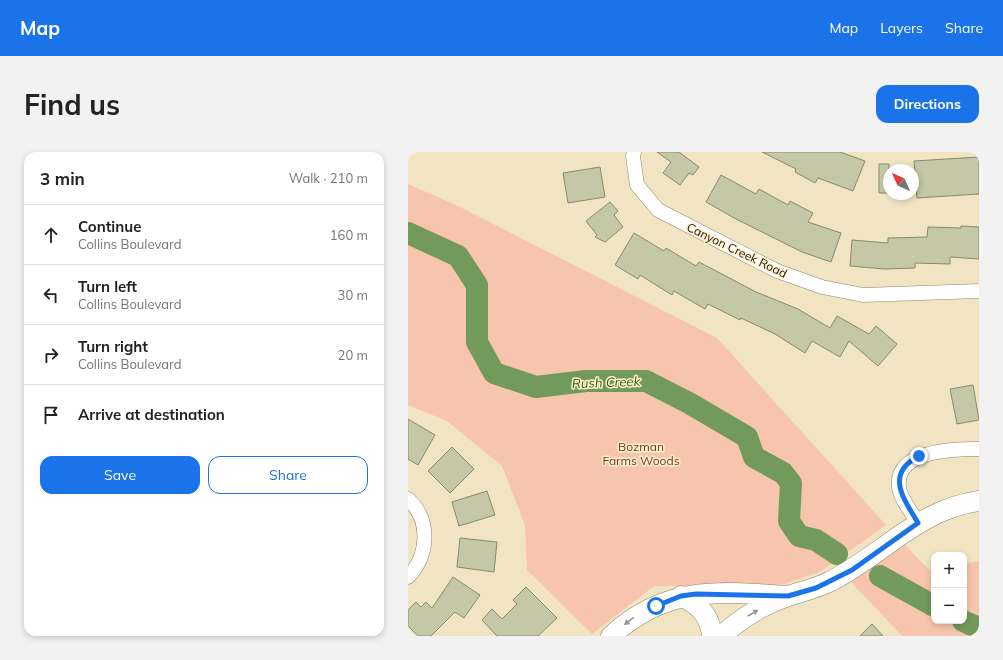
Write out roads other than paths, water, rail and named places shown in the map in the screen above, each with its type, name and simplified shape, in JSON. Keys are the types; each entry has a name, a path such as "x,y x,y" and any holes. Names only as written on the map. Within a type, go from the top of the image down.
{"street":[{"name":"Canyon Creek Road","path":"634,152 633,156 637,185 658,210 777,271 822,287 863,295 979,291"},
{"path":"918,523 901,494 899,487 899,480 904,467 911,460 919,456 937,452 979,449"},
{"path":"408,498 414,504 423,525 425,546 418,567 408,577"},
{"path":"721,636 748,616 788,596 816,588 842,576 918,523 945,510 979,501"},
{"path":"612,636 642,612 681,596 727,593 788,596"},
{"path":"681,596 695,604 704,612 712,636"}],"waterway":[{"name":"Rush Creek","path":"408,233 458,256 477,285 477,342 494,373 536,387 586,381 646,381 689,403 747,437 754,457 783,473 791,483 789,521 799,536 816,540 837,554"},
{"name":"Rush Creek","path":"880,576 931,604"},
{"name":"Rush Creek","path":"967,623 979,628"}],"park label":[{"name":"Bozman Farms Woods","path":"641,453"}]}
